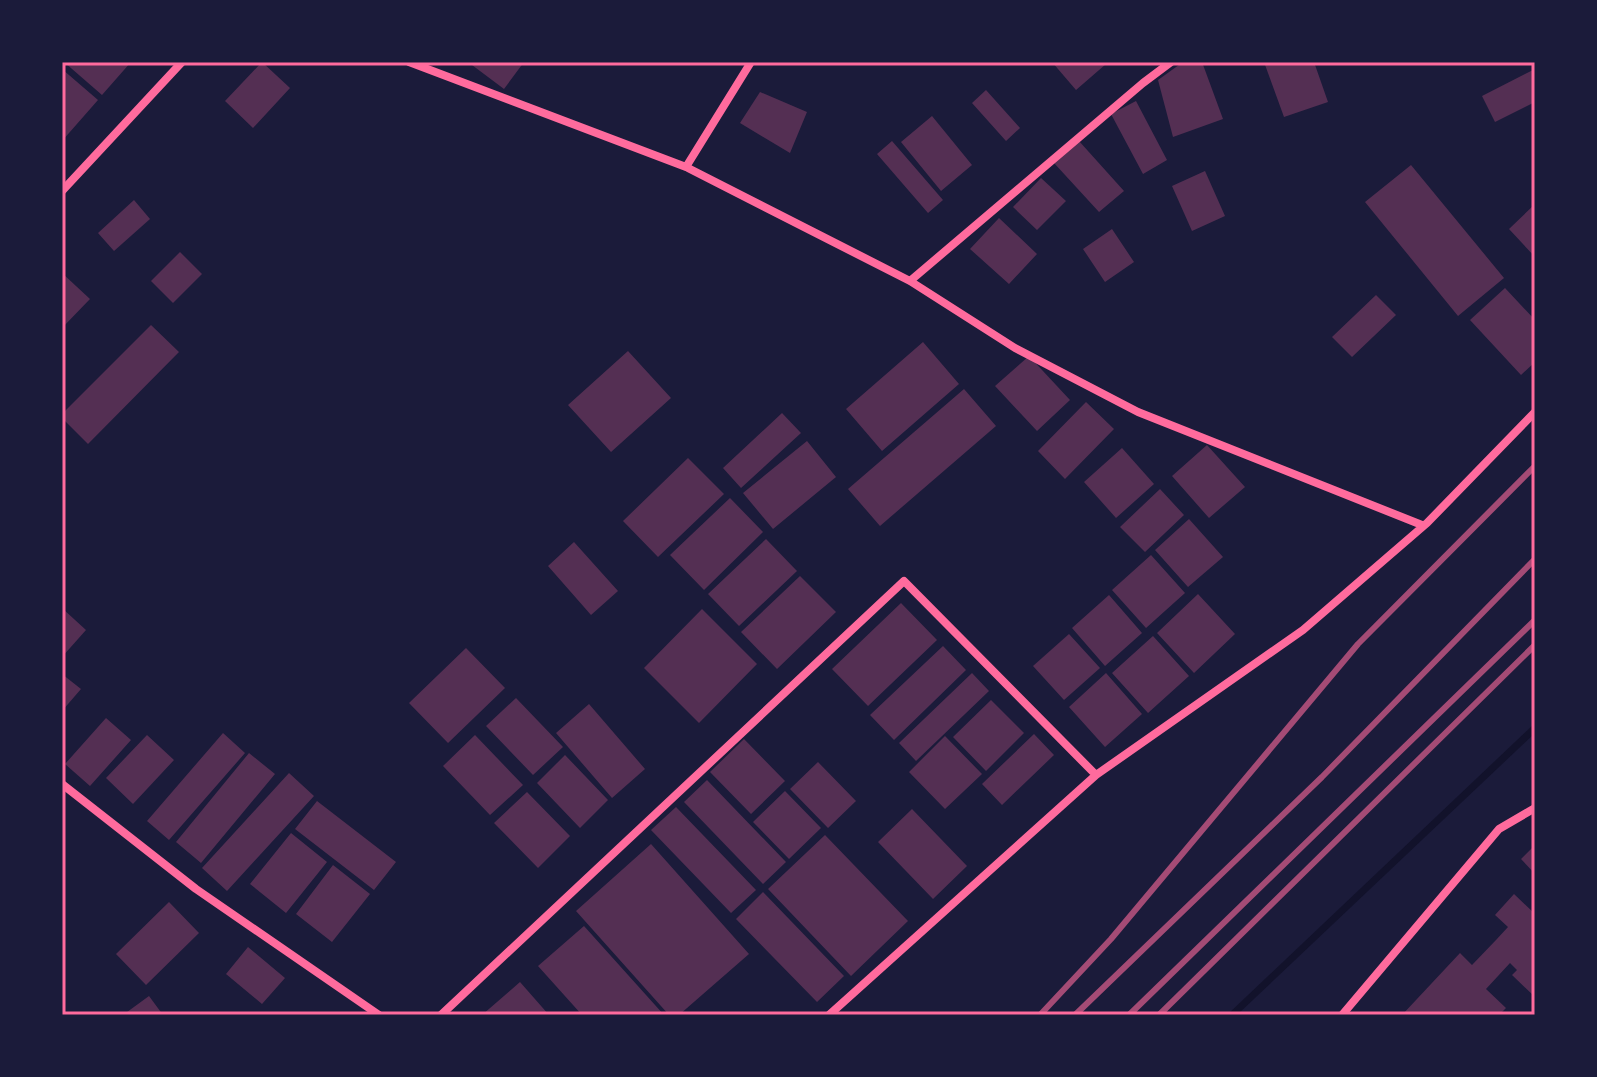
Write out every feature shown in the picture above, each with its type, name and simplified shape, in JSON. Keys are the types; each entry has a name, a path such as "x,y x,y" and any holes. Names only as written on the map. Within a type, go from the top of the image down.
{"street":[{"path":"62,191 182,62"},
{"path":"409,62 686,167 910,281 1015,348 1138,412 1422,525"},
{"path":"686,167 751,62"},
{"path":"910,281 1171,62"},
{"path":"829,1015 1096,775 1303,630 1422,525 1535,412"},
{"path":"441,1015 904,581 1096,775"},
{"path":"62,784 196,889 379,1015"},
{"path":"1342,1015 1499,829 1535,808"}],"shaded area":[{"path":"1535,723 1535,733 1237,1015 1227,1015"}],"building":[{"path":"64,62 131,62 102,95"},
{"path":"262,62 290,88 253,128 225,101"},
{"path":"474,62 524,62 504,89 472,65"},
{"path":"1052,62 1104,62 1106,64 1076,90"},
{"path":"1183,62 1202,62 1223,119 1173,137 1158,80"},
{"path":"1264,62 1314,62 1328,102 1284,117"},
{"path":"62,69 98,100 62,141"},
{"path":"1535,69 1535,102 1495,122 1482,96"},
{"path":"986,90 1020,128 1006,141 972,103"},
{"path":"760,92 807,112 790,153 740,123"},
{"path":"1136,101 1167,160 1143,174 1111,114"},
{"path":"932,116 972,165 941,191 901,142"},
{"path":"892,141 943,200 928,213 877,154"},
{"path":"1079,141 1124,191 1099,212 1054,163"},
{"path":"1411,165 1504,278 1458,316 1365,202"},
{"path":"1205,171 1225,216 1192,231 1172,186"},
{"path":"1041,178 1066,201 1037,230 1013,207"},
{"path":"134,200 150,219 114,251 98,233"},
{"path":"1535,204 1535,257 1509,229"},
{"path":"999,218 1037,254 1009,284 970,249"},
{"path":"1112,229 1134,262 1105,282 1083,249"},
{"path":"180,252 202,274 173,303 151,281"},
{"path":"62,273 90,299 62,328"},
{"path":"1505,288 1535,320 1535,362 1521,375 1470,320"},
{"path":"1376,295 1396,315 1352,357 1332,337"},
{"path":"151,325 179,352 88,444 62,418 62,414"},
{"path":"923,342 959,384 882,451 846,409"},
{"path":"628,351 671,398 611,452 568,405"},
{"path":"1029,356 1070,400 1037,431 995,386"},
{"path":"964,389 996,426 880,526 848,489"},
{"path":"1086,402 1114,429 1065,479 1038,451"},
{"path":"782,413 801,433 741,488 723,468"},
{"path":"807,441 836,477 773,529 743,493"},
{"path":"1207,445 1245,487 1209,518 1172,476"},
{"path":"1122,448 1154,484 1116,518 1084,482"},
{"path":"688,458 724,494 658,557 623,521"},
{"path":"1160,489 1184,515 1145,552 1120,527"},
{"path":"730,498 763,532 704,590 670,555"},
{"path":"1189,519 1223,557 1188,587 1155,550"},
{"path":"766,539 797,571 739,626 708,594"},
{"path":"574,542 618,591 591,615 548,566"},
{"path":"1151,555 1185,593 1146,628 1112,590"},
{"path":"800,576 836,612 777,669 741,632"},
{"path":"1198,594 1235,634 1194,673 1157,633"},
{"path":"1109,595 1142,633 1105,666 1072,628"},
{"path":"901,603 937,640 868,706 832,669"},
{"path":"702,609 757,664 699,723 644,668"},
{"path":"62,611 86,630 62,657"},
{"path":"1069,634 1100,668 1064,700 1033,666"},
{"path":"1153,636 1189,676 1148,713 1112,673"},
{"path":"943,646 966,670 894,740 870,715"},
{"path":"466,648 505,688 448,743 409,703"},
{"path":"972,673 989,691 916,761 899,743"},
{"path":"1106,673 1142,714 1105,747 1069,707"},
{"path":"62,674 81,689 62,711"},
{"path":"516,698 563,747 533,775 486,726"},
{"path":"991,700 1024,733 986,771 953,737"},
{"path":"589,704 645,769 612,798 556,733"},
{"path":"106,718 131,740 90,786 65,764"},
{"path":"223,733 245,753 169,840 147,821"},
{"path":"1034,734 1054,755 1002,805 982,784"},
{"path":"147,735 174,760 133,804 106,778"},
{"path":"475,735 523,785 490,815 443,766"},
{"path":"945,736 982,774 945,809 909,772"},
{"path":"744,739 785,781 751,814 710,772"},
{"path":"249,753 275,774 201,863 176,842"},
{"path":"565,755 608,800 580,828 537,783"},
{"path":"818,762 856,801 828,828 790,789"},
{"path":"289,773 314,796 227,891 202,868"},
{"path":"707,780 786,862 763,884 684,802"},
{"path":"785,791 821,828 789,859 753,822"},
{"path":"527,792 570,836 538,868 494,823"},
{"path":"317,801 396,862 374,890 295,829"},
{"path":"676,807 756,890 731,913 651,830"},
{"path":"912,809 967,866 933,899 878,842"},
{"path":"291,833 327,862 286,913 250,884"},
{"path":"825,835 908,921 851,976 768,889"},
{"path":"651,844 749,954 679,1015 669,1015 576,911"},
{"path":"1535,845 1535,874 1521,859"},
{"path":"333,865 370,894 332,942 296,914"},
{"path":"763,892 844,976 817,1002 736,919"},
{"path":"1514,894 1535,914 1535,997 1512,975 1517,970 1510,963 1486,989 1506,1008 1499,1015 1402,1015 1460,953 1472,965 1496,940 1508,927 1495,915"},
{"path":"169,902 199,933 146,985 116,954"},
{"path":"584,926 664,1015 582,1015 538,966"},
{"path":"248,947 285,978 262,1004 226,974"},
{"path":"520,982 549,1015 482,1015"},
{"path":"149,996 163,1015 123,1015"}],"railway":[{"path":"1040,1015 1111,939 1358,644 1535,466"},
{"path":"1075,1015 1322,777 1535,559"},
{"path":"1129,1015 1535,620"},
{"path":"1159,1015 1535,645"}]}
